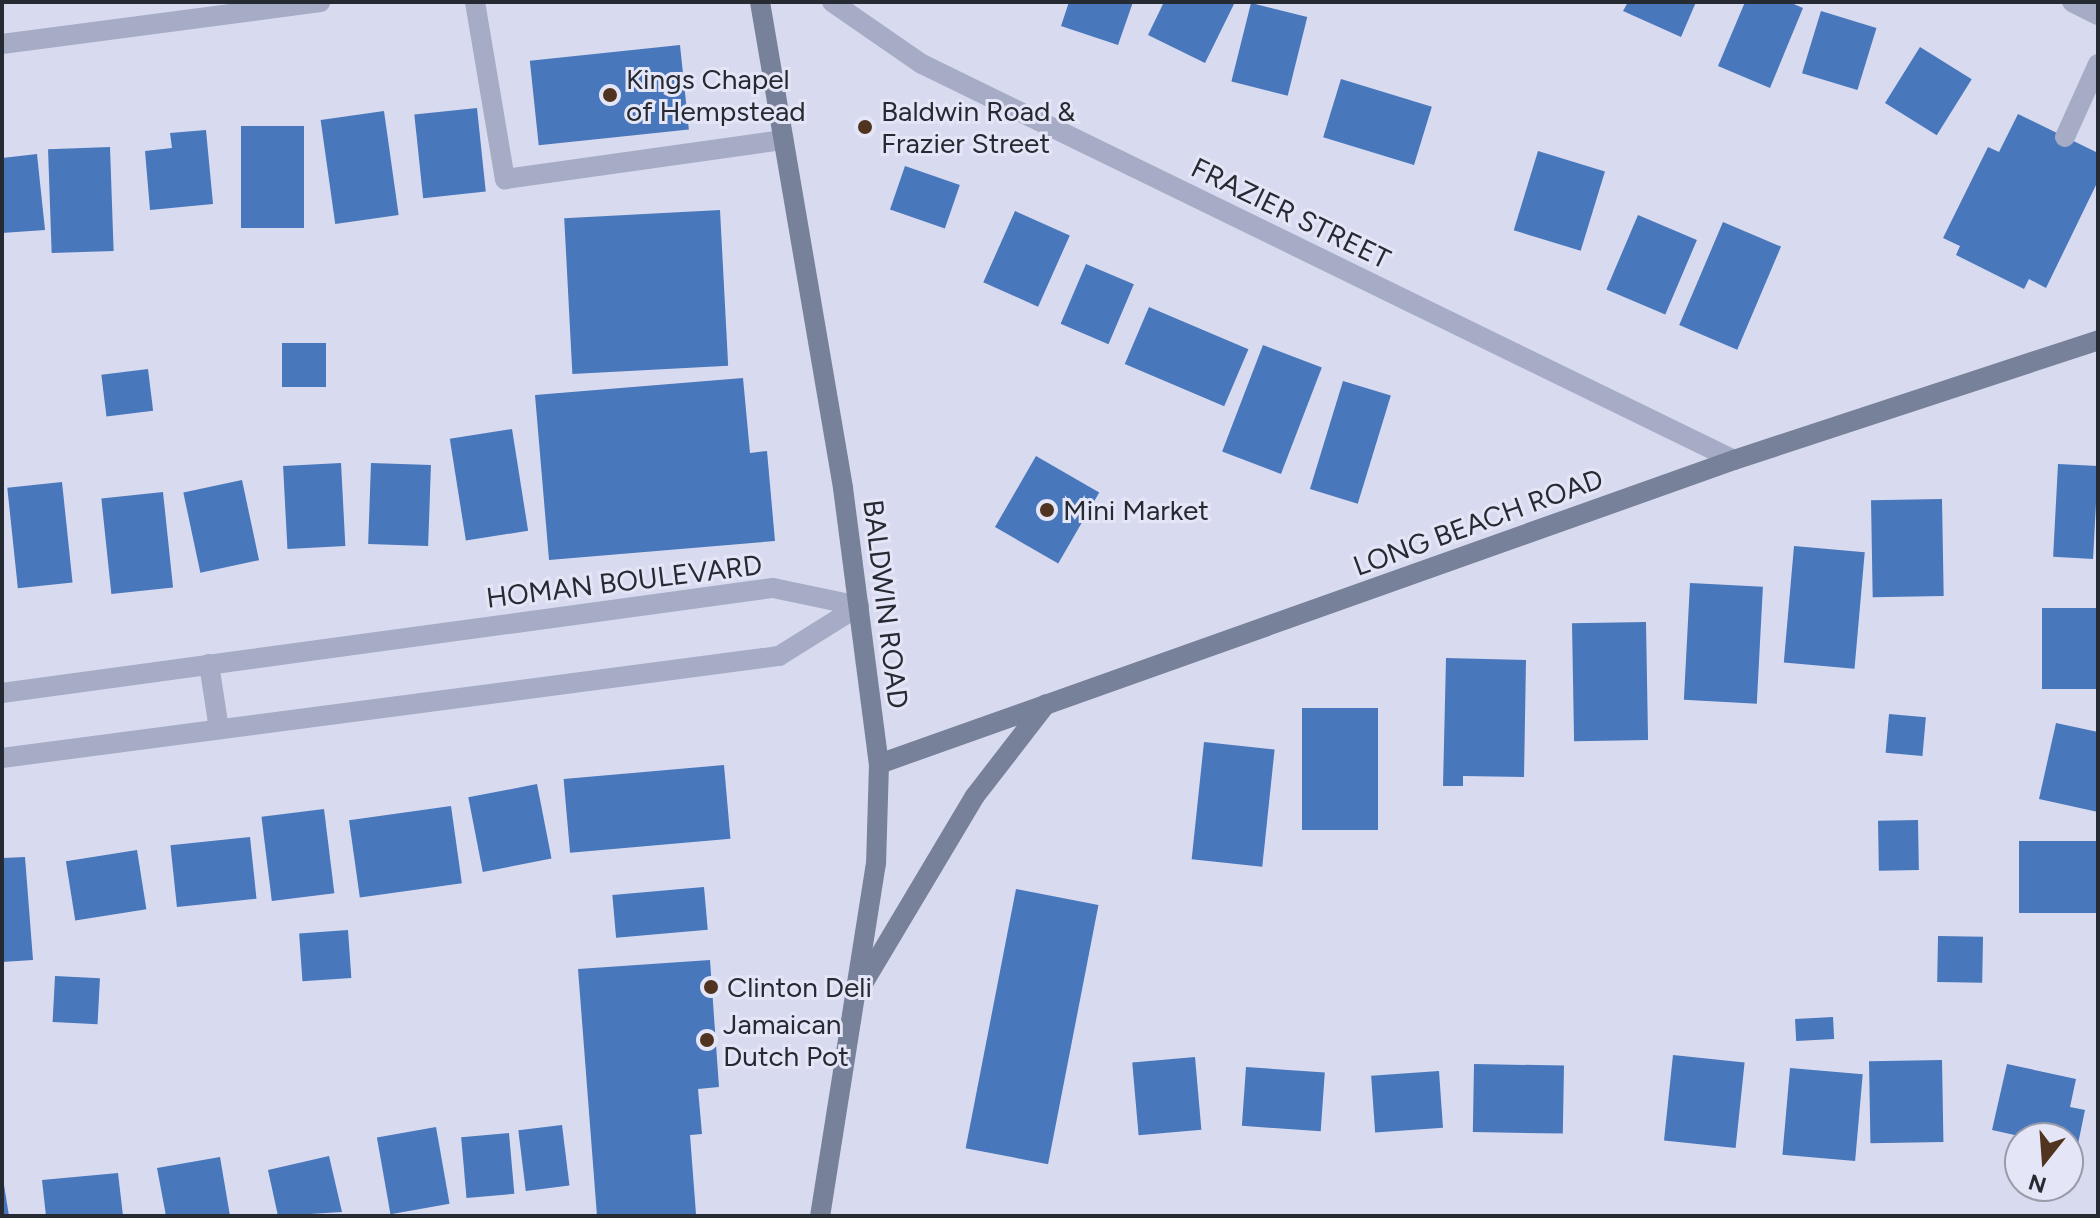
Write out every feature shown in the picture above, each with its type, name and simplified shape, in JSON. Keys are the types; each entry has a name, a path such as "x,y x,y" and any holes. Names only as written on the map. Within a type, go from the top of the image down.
{"main road":[{"name":"BALDWIN ROAD","path":"760,2 859,606 879,764 876,863 820,1216"},
{"name":"LONG BEACH ROAD","path":"879,764 1734,460 2098,340"},
{"path":"854,998 975,796 1046,704"}],"street":[{"path":"2,44 320,2"},
{"path":"475,2 505,179 783,140"},
{"name":"FRAZIER STREET","path":"832,2 922,64 1734,460"},
{"path":"2072,2 2098,15"},
{"path":"2065,137 2098,64"},
{"name":"HOMAN BOULEVARD","path":"2,693 773,588 859,606"},
{"path":"2,758 779,656 859,606"},
{"path":"209,664 219,729"}],"building":[{"path":"1069,2 1133,2 1118,45 1061,26"},
{"path":"1164,2 1235,2 1205,63 1148,35"},
{"path":"1628,2 1696,2 1681,37 1623,11"},
{"path":"1745,2 1789,2 1803,8 1770,88 1718,66"},
{"path":"1251,3 1307,17 1288,96 1231,82"},
{"path":"1821,11 1876,28 1857,90 1802,73"},
{"name":"Kings Chapel of Hempstead","path":"680,45 689,130 539,145 530,61"},
{"path":"1920,47 1972,79 1937,135 1885,103"},
{"path":"1341,79 1432,107 1414,165 1323,137"},
{"path":"477,108 486,192 423,198 414,115"},
{"path":"384,111 399,215 335,224 321,120"},
{"path":"2018,114 2098,153 2098,181 2046,288 2029,279 2024,289 1956,255 1960,246 1943,238 1988,147 1999,152"},
{"path":"241,126 304,126 304,228 241,228"},
{"path":"206,130 213,204 150,210 145,151 172,148 170,133"},
{"path":"110,147 114,251 52,253 48,149"},
{"path":"1538,151 1605,171 1581,251 1514,230"},
{"path":"37,154 45,230 2,233 2,158"},
{"path":"905,166 960,185 945,228 890,209"},
{"path":"720,210 728,366 572,374 564,218"},
{"path":"1015,211 1070,235 1038,307 983,282"},
{"path":"1638,215 1697,240 1665,315 1606,290"},
{"path":"1723,222 1781,247 1737,350 1679,325"},
{"path":"1086,264 1134,284 1108,344 1061,324"},
{"path":"1149,307 1248,349 1224,406 1125,364"},
{"path":"282,343 326,343 326,387 282,387"},
{"path":"1263,345 1322,368 1281,474 1222,451"},
{"path":"148,369 153,411 106,416 101,375"},
{"path":"743,378 750,453 767,451 775,541 549,560 535,395"},
{"path":"1343,381 1391,396 1358,504 1310,489"},
{"path":"512,429 528,531 466,541 450,439"},
{"name":"Mini Market","path":"1036,456 1099,492 1058,564 995,527"},
{"path":"341,463 345,546 287,549 283,466"},
{"path":"371,463 431,465 428,546 368,544"},
{"path":"2058,464 2098,466 2093,559 2053,557"},
{"path":"242,480 259,560 200,573 183,492"},
{"path":"62,482 73,582 18,588 7,488"},
{"path":"163,492 173,587 111,594 101,498"},
{"path":"1942,499 1944,596 1873,597 1871,500"},
{"path":"1794,546 1865,552 1855,669 1784,663"},
{"path":"1690,583 1763,587 1757,704 1684,700"},
{"path":"2042,608 2098,608 2098,689 2042,689"},
{"path":"1646,622 1648,740 1574,741 1572,623"},
{"path":"1446,658 1526,660 1524,777 1463,776 1463,786 1443,786"},
{"path":"1302,708 1378,708 1378,830 1302,830"},
{"path":"1889,714 1926,717 1922,756 1886,753"},
{"path":"2056,723 2098,732 2098,812 2039,799"},
{"path":"1204,742 1275,749 1262,867 1192,859"},
{"path":"724,765 730,839 570,853 564,779"},
{"path":"537,784 552,859 483,872 468,797"},
{"path":"451,806 462,883 360,898 349,820"},
{"path":"324,809 334,893 272,901 261,817"},
{"path":"1918,820 1919,870 1879,871 1878,821"},
{"path":"250,837 256,899 177,907 170,845"},
{"path":"2019,841 2098,841 2098,913 2019,913"},
{"path":"137,850 146,909 75,921 66,861"},
{"path":"25,857 33,960 2,962 2,858"},
{"path":"704,887 708,930 616,938 612,895"},
{"path":"1016,889 1098,905 1048,1164 966,1148"},
{"path":"348,930 351,978 302,981 299,933"},
{"path":"1938,936 1983,937 1982,983 1937,982"},
{"path":"710,960 719,1087 698,1089 702,1134 690,1135 696,1214 597,1216 578,969"},
{"path":"55,976 100,978 98,1024 53,1022"},
{"path":"1833,1017 1834,1039 1796,1041 1795,1019"},
{"path":"1673,1055 1745,1063 1736,1148 1664,1141"},
{"path":"1195,1057 1201,1130 1139,1135 1132,1062"},
{"path":"1942,1060 1943,1142 1870,1143 1869,1061"},
{"path":"1474,1064 1564,1066 1563,1134 1473,1132"},
{"path":"2007,1064 2076,1079 2070,1107 2085,1110 2083,1122 2004,1122 2004,1133 1992,1130"},
{"path":"1246,1067 1325,1073 1321,1131 1242,1126"},
{"path":"1790,1068 1863,1074 1855,1161 1782,1155"},
{"path":"1439,1071 1443,1128 1375,1133 1371,1076"},
{"path":"562,1125 569,1186 526,1191 518,1130"},
{"path":"436,1127 450,1204 390,1214 377,1137"},
{"path":"509,1133 514,1194 466,1198 461,1137"},
{"path":"329,1156 342,1212 278,1216 268,1170"},
{"path":"220,1157 230,1216 166,1216 157,1168"},
{"path":"118,1173 123,1216 46,1216 42,1180"},
{"path":"4,1185 9,1216 2,1216"}],"place":[{"name":"Kings Chapel of Hempstead","path":"610,95"},
{"name":"Baldwin Road & Frazier Street","path":"865,127"},
{"name":"Mini Market","path":"1047,510"},
{"name":"Clinton Deli","path":"711,987"},
{"name":"Jamaican Dutch Pot","path":"707,1040"}]}
